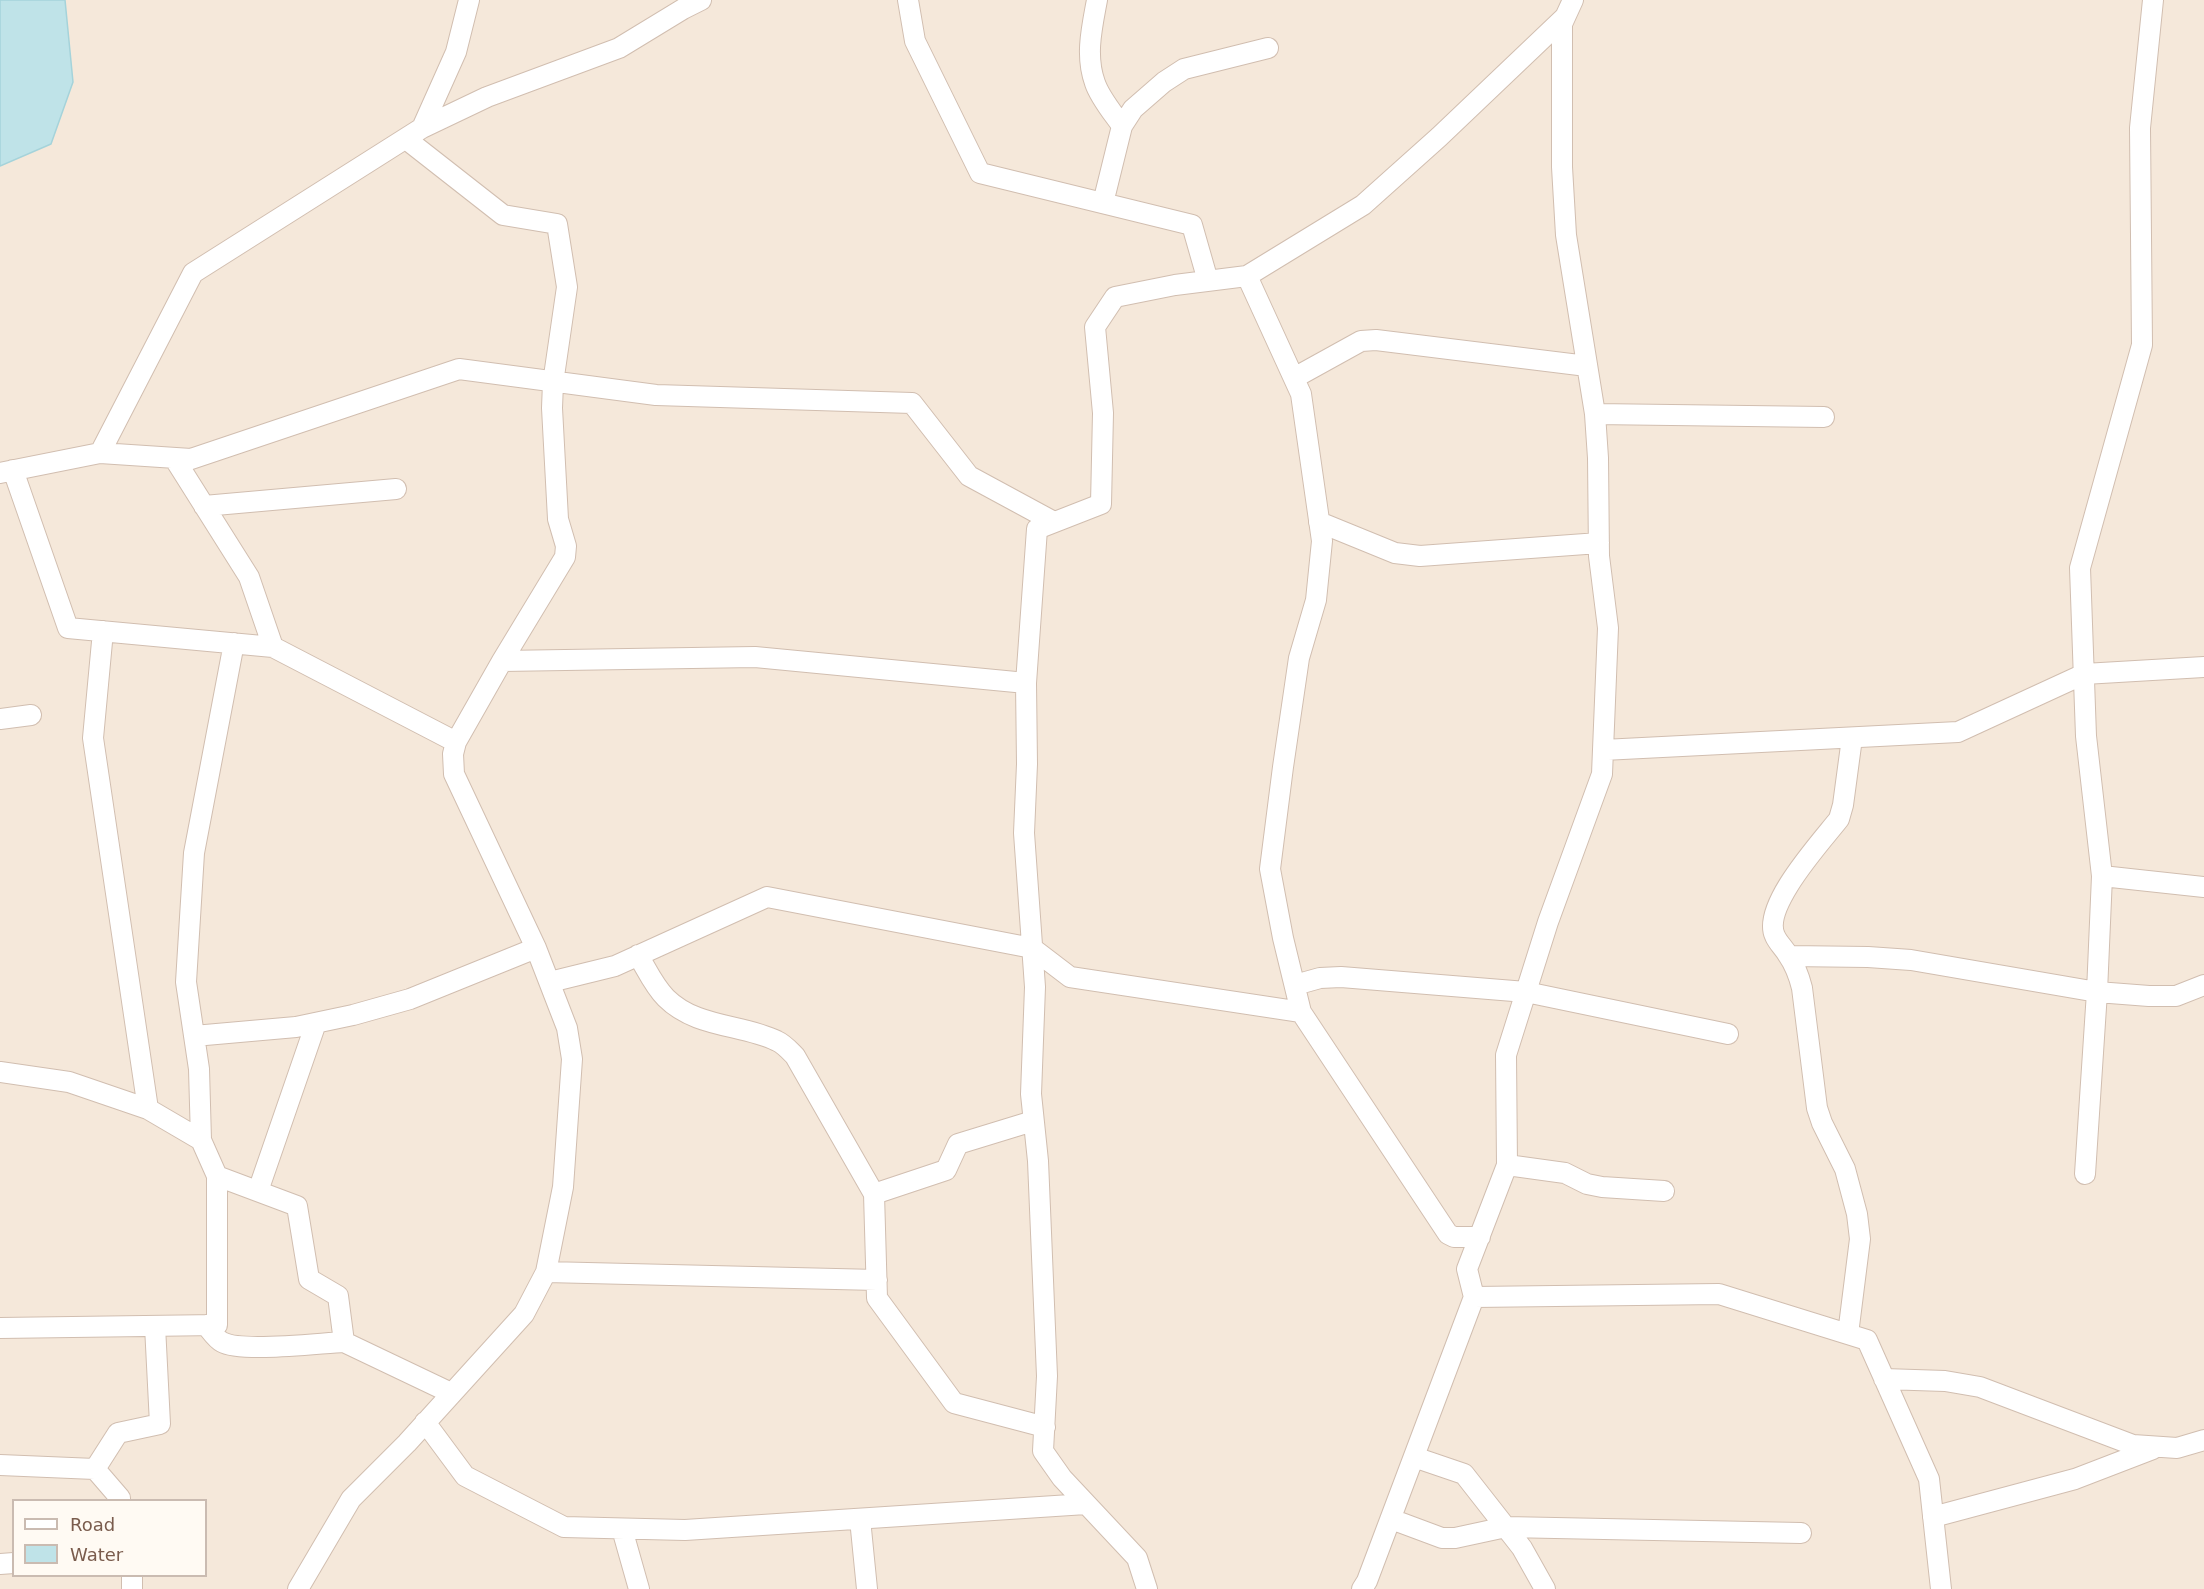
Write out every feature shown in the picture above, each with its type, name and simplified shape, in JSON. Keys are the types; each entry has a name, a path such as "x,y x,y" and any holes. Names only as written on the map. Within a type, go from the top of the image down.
{"street":[{"path":"414,133 456,52 469,0"},
{"path":"100,453 193,273 414,133 488,97 619,48 682,9 701,0"},
{"path":"908,0 915,41 980,173 1192,225 1208,281"},
{"path":"1097,0 1090,37 1090,63 1095,84 1122,126"},
{"path":"2085,1174 2102,876 2086,736 2080,568 2142,345 2140,128 2153,0"},
{"path":"1147,1589 1137,1558 1062,1478 1043,1451 1047,1376 1038,1161 1031,1094 1035,987 1024,833 1027,764 1026,683 1037,529 1101,504 1103,413 1095,327 1115,297 1247,276 1363,205 1569,9"},
{"path":"1362,1589 1391,1519 1474,1297 1467,1269 1507,1164 1506,1055 1548,921 1602,774 1608,628 1599,543 1598,458 1595,414 1566,235 1562,167 1562,24 1569,9"},
{"path":"1103,203 1122,126 1133,109 1164,82 1184,69 1268,48"},
{"path":"298,1589 351,1499 524,1314 546,1272 563,1187 573,1059 567,1028 536,948 454,774 453,754 456,742 502,661 565,557 566,546 558,519 552,408 553,383 567,287 557,224 503,215 414,133"},
{"path":"1247,276 1301,394 1322,541 1316,600 1299,658 1270,869 1301,1012 1448,1234 1454,1237 1480,1237"},
{"path":"1294,378 1361,341 1376,340 1587,366"},
{"path":"456,742 273,647 68,628 7,471 100,453 190,459 459,369 656,395 912,403 969,476 1054,522"},
{"path":"1595,414 1824,417"},
{"path":"174,458 249,577 273,647"},
{"path":"204,506 396,489"},
{"path":"1319,522 1395,553 1420,556 1599,543"},
{"path":"103,631 93,738 148,1109"},
{"path":"0,1328 217,1325 217,1176 201,1140 199,1069 186,982 194,853 234,643"},
{"path":"502,661 755,657 1026,683"},
{"path":"1603,750 1958,732 2084,674 2204,667"},
{"path":"0,719 31,715"},
{"path":"1848,1334 1860,1239 1857,1214 1845,1169 1817,1108 1799,976 1772,927 1774,913 1781,895 1839,819 1852,738"},
{"path":"2102,876 2204,886"},
{"path":"550,982 615,966 767,897 1032,948 1070,976 1301,1012"},
{"path":"194,1036 296,1027 353,1015 400,1002 536,948"},
{"path":"638,955 657,988 668,1000 685,1011 701,1019 779,1042 795,1056 874,1194 877,1298 954,1403 1045,1427"},
{"path":"1789,956 1911,960 2097,992 2149,996 2176,996 2204,985"},
{"path":"1295,985 1320,978 1341,977 1526,992 1728,1034"},
{"path":"258,1191 316,1023"},
{"path":"0,1072 69,1082 148,1109 201,1140"},
{"path":"874,1194 946,1170 958,1144 1034,1121"},
{"path":"1507,1164 1565,1173 1587,1184 1602,1187 1664,1191"},
{"path":"217,1176 297,1206 309,1279 338,1296 344,1342"},
{"path":"546,1272 876,1280"},
{"path":"1474,1297 1719,1294 1867,1340 1929,1479 1941,1589"},
{"path":"206,1325 222,1342 233,1346 344,1342 451,1393"},
{"path":"95,1469 117,1433 160,1424 155,1326"},
{"path":"1884,1380 1945,1381 1980,1387 2133,1445 2177,1448 2204,1440"},
{"path":"425,1422 465,1476 564,1527 685,1530 1086,1504"},
{"path":"1933,1517 2075,1479 2156,1448"},
{"path":"1414,1457 1464,1474 1522,1548 1545,1589"},
{"path":"0,1466 95,1469 120,1499"},
{"path":"860,1519 867,1589"},
{"path":"1391,1519 1442,1538 1470,1536 1506,1527 1801,1533"},
{"path":"622,1529 639,1589"}],"shaded area":[{"path":"0,0 2204,0 2204,1589 0,1589"}],"water":[{"path":"0,0 65,0 73,82 51,144 0,166"}]}
